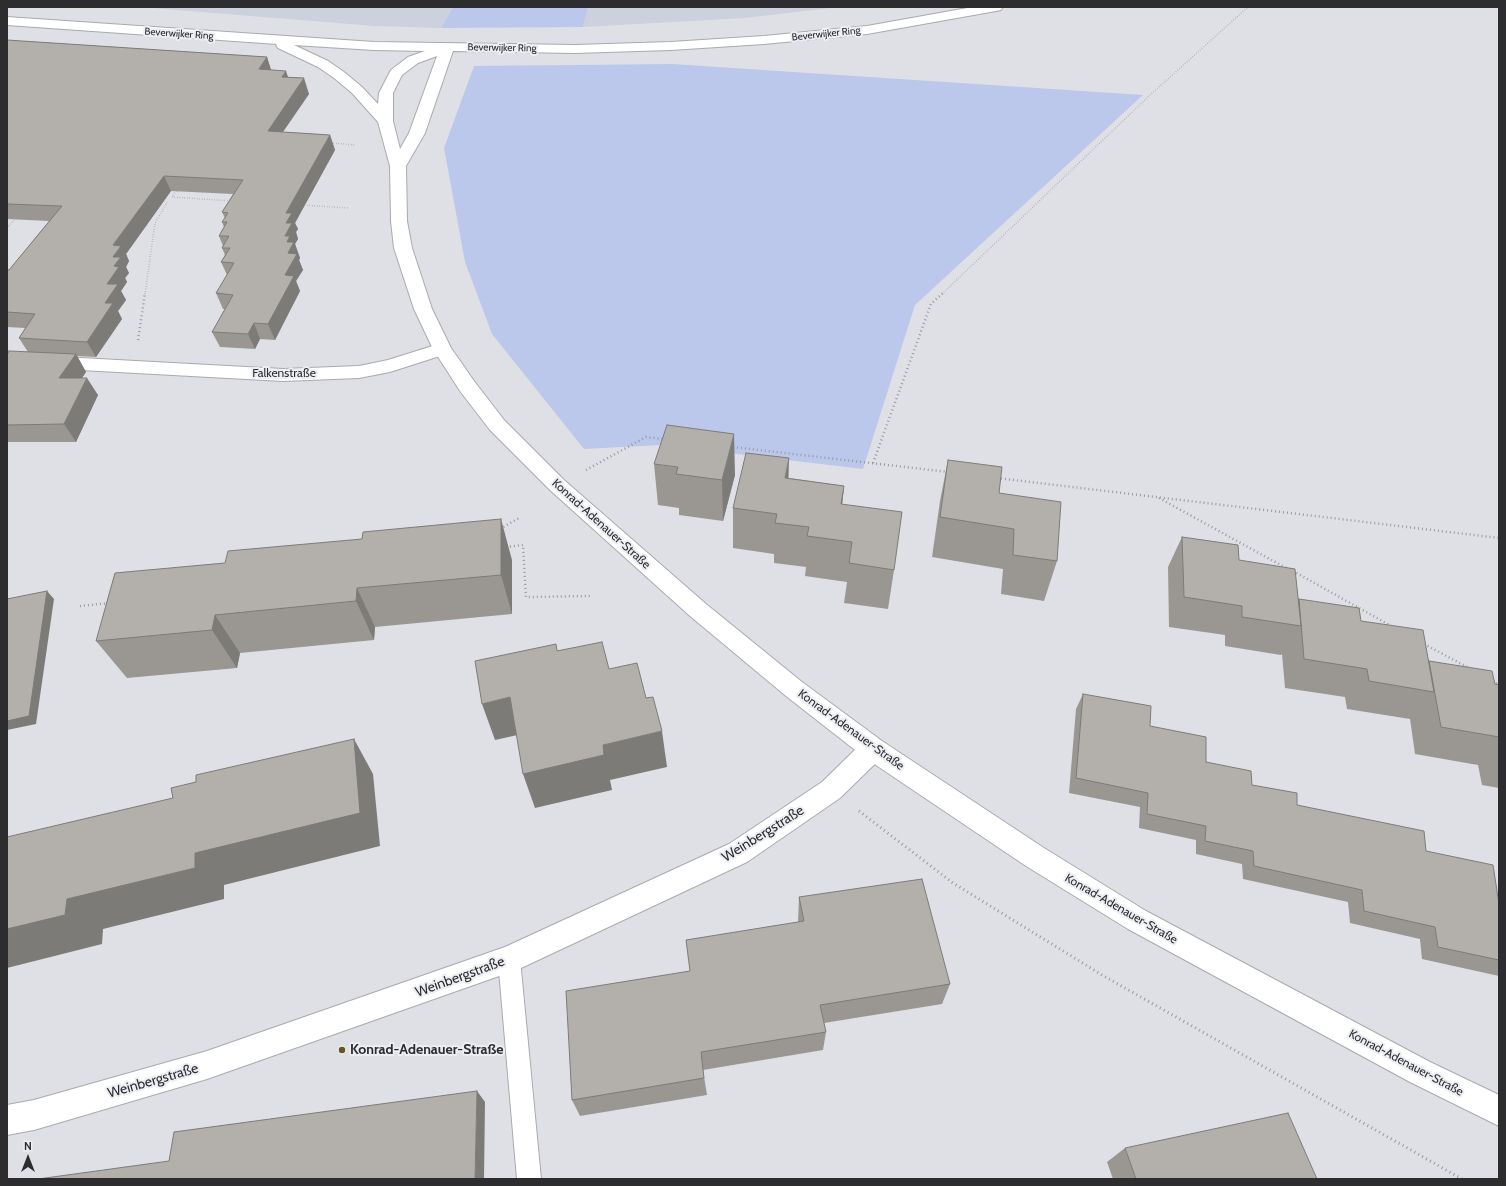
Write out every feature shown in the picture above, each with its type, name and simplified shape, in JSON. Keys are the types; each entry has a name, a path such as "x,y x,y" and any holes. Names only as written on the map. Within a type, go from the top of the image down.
{"street":[{"name":"Beverwijker Ring","path":"7,21 374,46 575,49 671,46 764,40 867,30 996,7"},
{"path":"274,40 323,64 357,90 385,121"},
{"name":"Konrad-Adenauer-Straße","path":"447,48 413,60 396,73 386,93 385,121 390,146 398,166 399,221 403,248 411,278 423,309 442,349 467,386 497,425 557,485 704,614 794,689 873,749 1035,857 1137,920 1420,1072 1499,1111"},
{"name":"Konrad-Adenauer-Straße","path":"398,166 416,133 447,48"},
{"name":"Falkenstraße","path":"7,360 283,376 359,372 390,366 442,349"},
{"name":"Weinbergstraße","path":"7,1120 34,1115 207,1065 509,959 738,853 831,790 873,749"}],"lane":[{"path":"509,959 529,1179"}],"path":[{"path":"873,463 931,304 1150,95 1248,7"},
{"path":"326,143 356,145"},
{"path":"122,366 138,339 155,223 168,201 181,184"},
{"path":"172,197 233,201"},
{"path":"161,201 168,201"},
{"path":"295,204 348,208"},
{"path":"7,228 16,217"},
{"path":"557,485 646,437 669,440"},
{"path":"730,447 952,473"},
{"path":"992,477 1499,538"},
{"path":"1158,498 1395,627"},
{"path":"498,530 518,518"},
{"path":"499,547 523,545 526,597 592,596"},
{"path":"80,606 111,603"},
{"path":"1422,643 1471,670"},
{"path":"1485,677 1499,685"},
{"path":"864,815 953,883 1095,970 1462,1179"}],"shaded area":[{"path":"140,7 453,7 441,28 374,26"},
{"path":"453,7 588,7 583,27 441,28"},
{"path":"588,7 840,7 745,18 583,27"},
{"path":"672,64 1143,95 915,305 863,469 661,445 584,449 492,334 465,262 444,148 474,66"}],"building":[{"path":"7,40 267,57 259,69 286,71 282,77 304,78 268,131 330,135 286,213 292,213 286,223 292,223 285,236 290,236 287,242 294,242 288,253 297,254 285,275 294,276 268,324 254,323 248,334 212,332 233,295 216,293 234,263 221,262 230,248 222,248 229,236 219,236 227,222 222,222 228,213 222,212 243,180 164,176 113,245 121,246 113,257 121,257 114,266 119,267 107,284 118,284 105,303 113,303 87,342 19,338 35,314 7,312 7,270 9,270 62,206 7,204"},
{"path":"9,351 76,354 59,378 87,378 64,424 7,425 7,355"},
{"path":"667,425 734,434 722,480 676,474 678,467 654,464"},
{"path":"746,453 789,458 785,478 844,486 841,504 902,512 894,570 849,563 852,542 807,536 809,527 775,523 777,514 733,508"},
{"path":"948,460 1002,467 999,493 1061,502 1057,561 1013,555 1014,529 940,517"},
{"path":"501,519 501,575 357,588 356,601 215,615 212,630 96,641 115,573 225,563 228,551 362,539 363,532"},
{"path":"1182,537 1238,545 1239,560 1295,569 1301,626 1242,617 1242,606 1184,597"},
{"path":"47,591 29,716 7,721 7,599"},
{"path":"1299,599 1359,608 1361,621 1423,630 1434,692 1369,681 1367,669 1304,659"},
{"path":"602,642 609,669 637,663 646,698 653,697 662,731 603,745 604,755 523,774 510,697 482,704 475,661 556,644 557,651"},
{"path":"1429,661 1492,671 1495,684 1499,685 1499,737 1441,727"},
{"path":"1083,694 1151,706 1150,726 1206,737 1206,762 1251,771 1252,785 1297,793 1297,805 1424,831 1426,851 1493,865 1499,904 1499,960 1438,947 1435,927 1364,911 1362,890 1254,866 1253,851 1205,841 1206,826 1147,814 1148,793 1076,778"},
{"path":"354,739 360,813 195,853 195,868 67,899 65,915 7,929 7,837 173,798 171,788 196,782 196,775"},
{"path":"922,879 950,984 820,1005 826,1032 701,1052 704,1078 572,1100 566,991 690,971 686,940 804,921 799,897"},
{"path":"477,1091 475,1179 38,1179 169,1161 174,1132"},
{"path":"1288,1113 1317,1179 1136,1179 1125,1148"}],"place":[{"name":"Konrad-Adenauer-Straße","path":"342,1050"}]}
